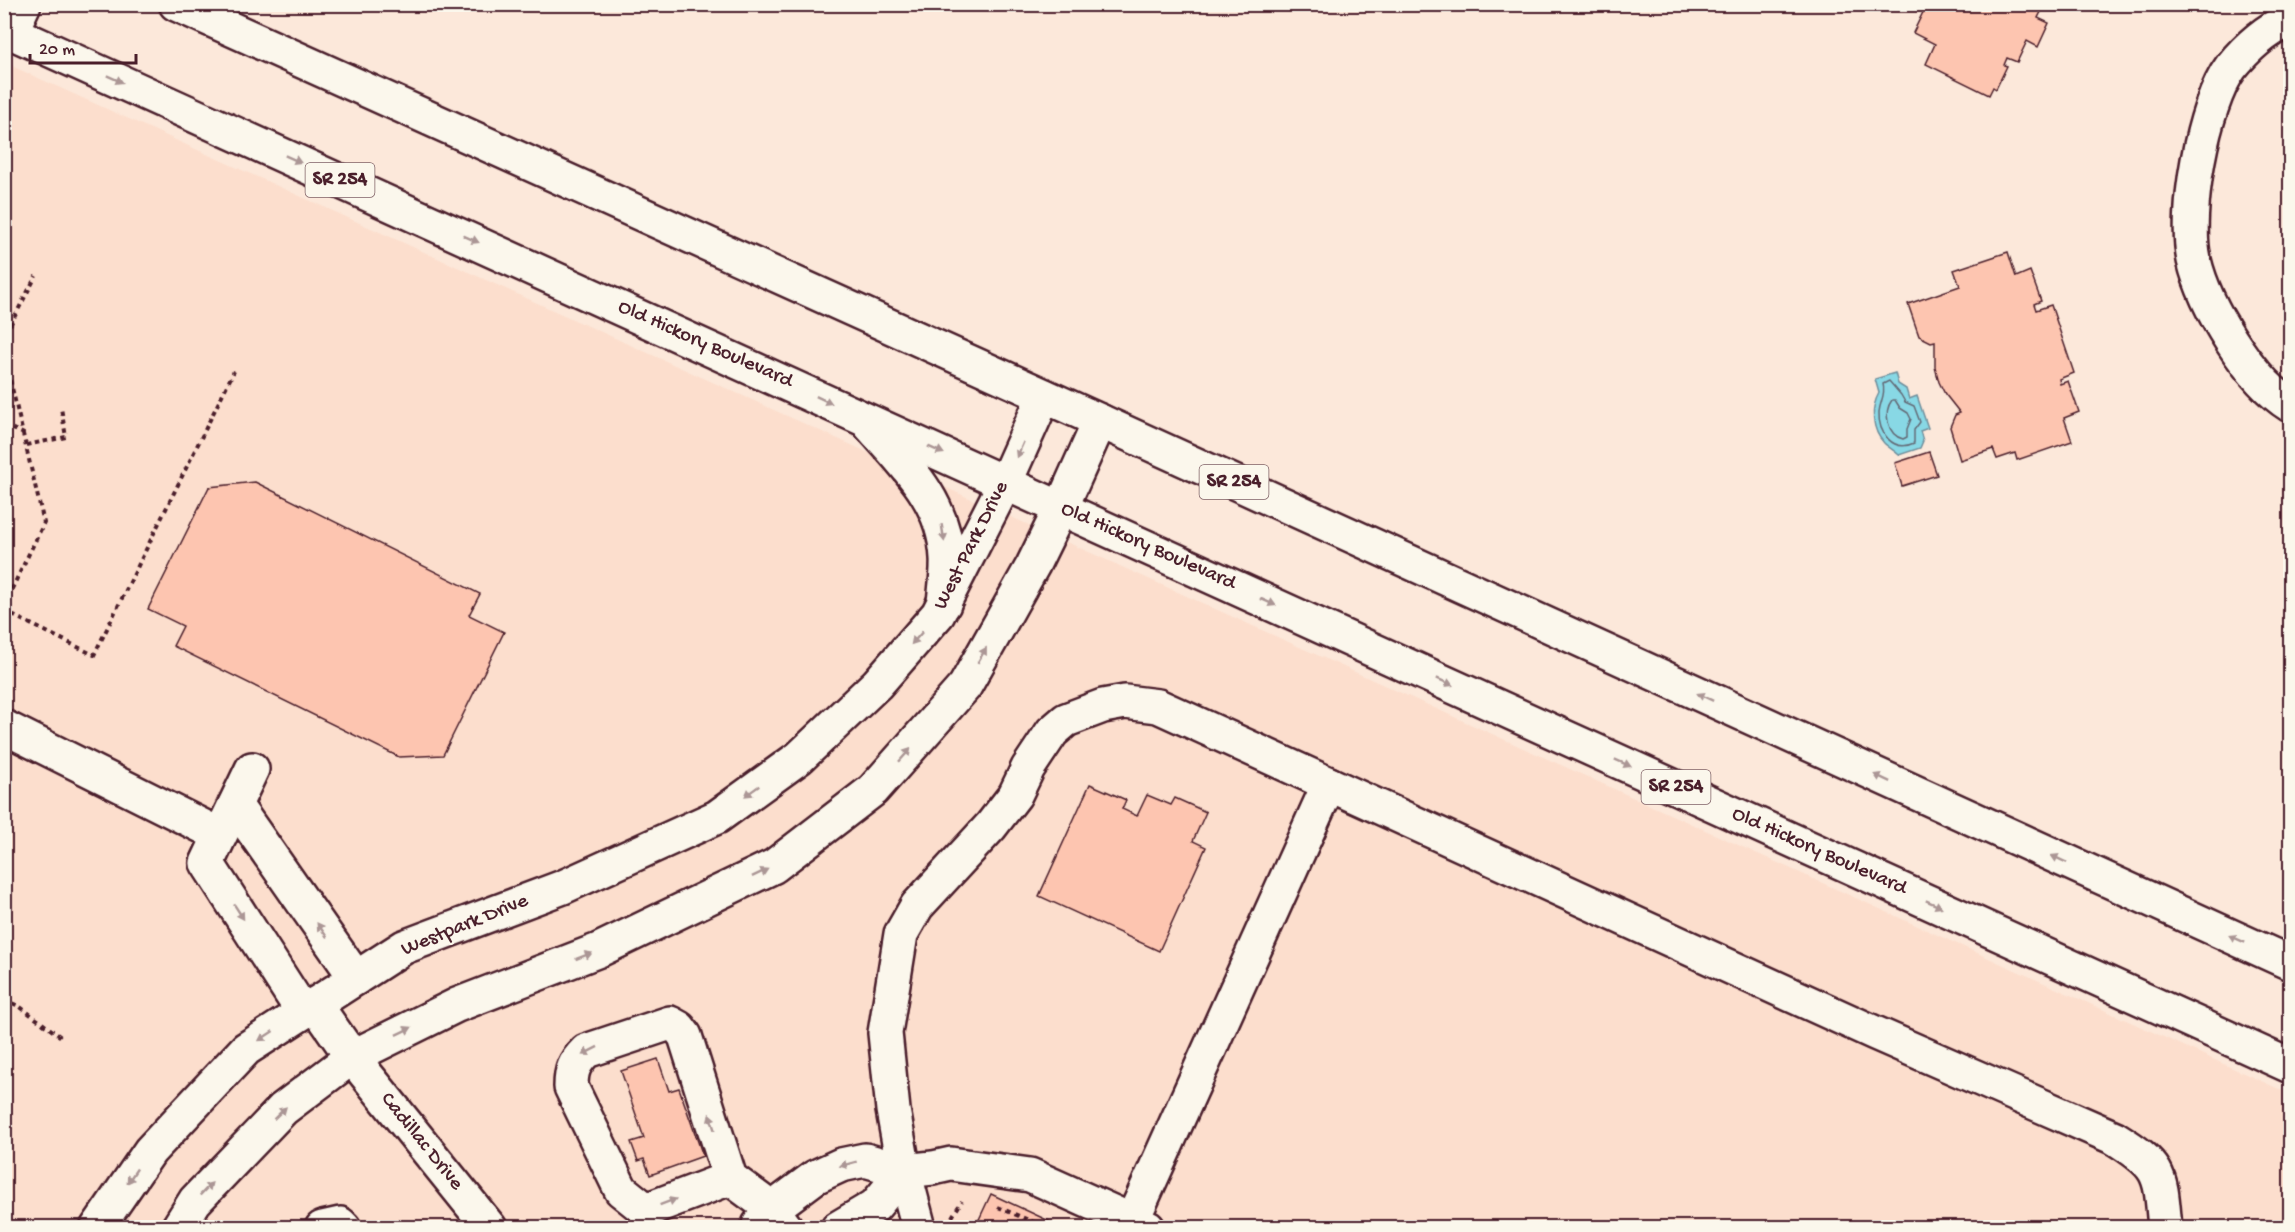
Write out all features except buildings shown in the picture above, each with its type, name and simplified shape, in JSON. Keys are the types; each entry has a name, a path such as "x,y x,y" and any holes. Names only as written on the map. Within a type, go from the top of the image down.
{"main road":[{"name":"SR 254","path":"176,4 1100,421 2290,963"},
{"path":"2290,19 2256,41 2231,68 2221,84 2201,147 2191,213 2194,261 2213,311 2227,334 2266,386 2290,405"},
{"name":"Old Hickory Boulevard","path":"13,22 1005,483 2290,1066"},
{"name":"West Park Drive","path":"800,757 877,684 938,614 1005,483 1044,396"},
{"path":"863,417 924,486 942,522 948,558 944,603"},
{"path":"178,1227 195,1201 283,1109 352,1057 457,1005 599,950 774,866 873,790 965,686 1033,565 1100,421"},
{"path":"920,1227 904,1171 893,1110 885,1032 901,934 916,906 991,826 1015,795 1028,768 1052,732 1066,720 1103,706 1125,702 1158,706 1885,1038 2115,1138 2138,1152 2154,1167 2161,1181 2165,1227"},
{"path":"4,727 214,849 252,768"},
{"name":"Westpark Drive","path":"97,1227 150,1150 246,1049 404,947 563,887 717,817 800,757"},
{"path":"730,1178 646,1210 635,1203 621,1190 571,1087 571,1071 576,1060 586,1051 670,1023 679,1028 685,1036 730,1178 772,1221 815,1177 842,1165 864,1160 904,1171 951,1164 1030,1176 1140,1224 1329,784"},
{"path":"235,806 356,978"},
{"name":"Cadillac Drive","path":"214,849 309,1008 352,1057 490,1227"},
{"path":"838,1227 875,1206 904,1171"},
{"path":"322,1227 340,1224 344,1227"}],"path":[{"path":"4,327 8,329 36,276"},
{"path":"4,354 44,524 4,604"},
{"path":"4,610 94,655 234,371"},
{"path":"26,445 66,437 61,408"},
{"path":"4,425 24,434"},
{"path":"4,1000 18,1006 61,1037"},
{"path":"953,1227 952,1216 967,1192"},
{"path":"997,1207 1047,1227"}],"shaded area":[{"path":"5,63 2290,1094 2290,1227 5,1228"}],"water":[{"path":"1895,373 1898,384 1906,389 1909,399 1917,396 1928,428 1920,431 1923,441 1920,448 1899,455 1880,438 1873,412 1879,393 1875,379"}]}
